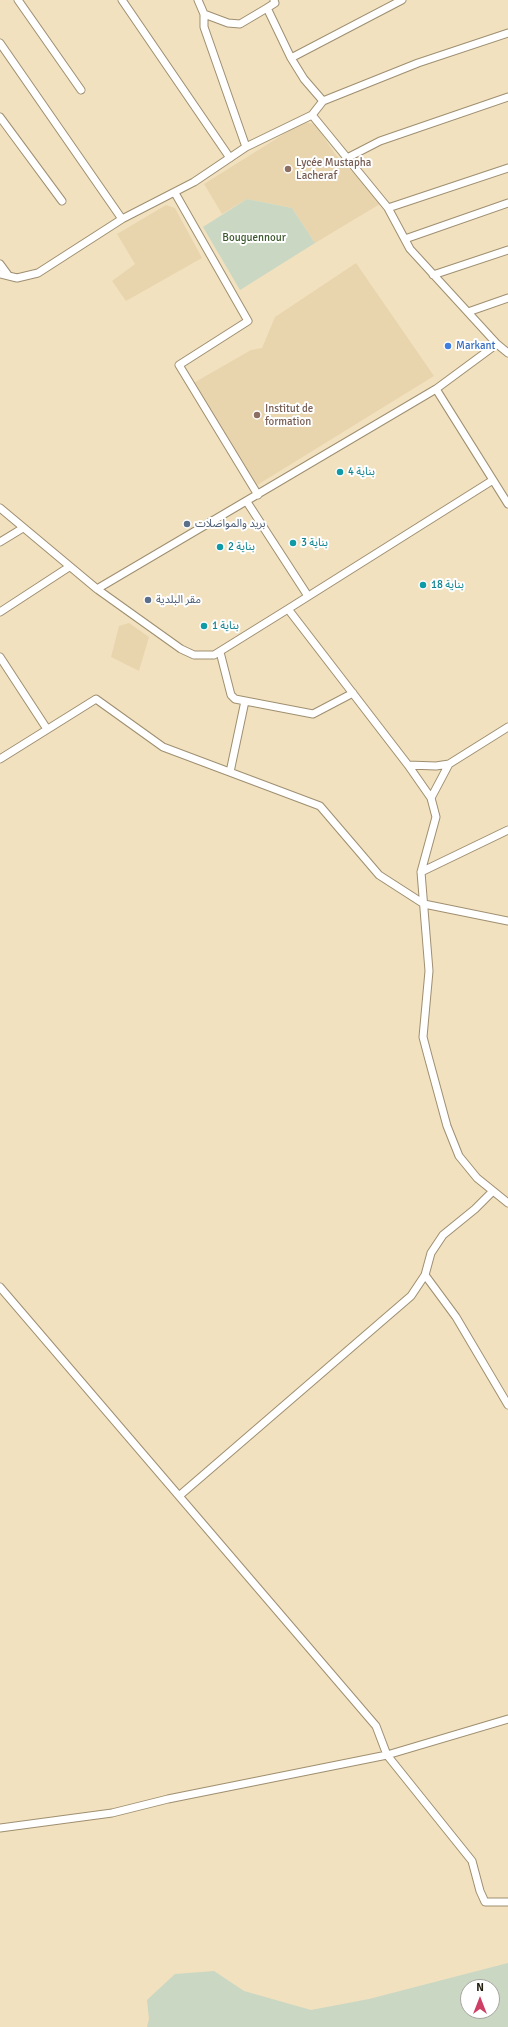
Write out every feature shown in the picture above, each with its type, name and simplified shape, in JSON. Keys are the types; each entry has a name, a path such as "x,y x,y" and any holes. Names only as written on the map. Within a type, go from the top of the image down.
{"street":[{"path":"18,0 81,90"},
{"path":"122,0 230,158"},
{"path":"198,0 204,14 204,27 246,147"},
{"path":"291,58 402,0"},
{"path":"204,14 228,23 240,24 277,1"},
{"path":"267,8 291,58 304,78 323,101"},
{"path":"0,264 4,274 17,278 38,273 122,220 175,193 246,147 312,114 323,101 418,63 508,33"},
{"path":"0,43 122,220"},
{"path":"347,158 380,141 508,97"},
{"path":"312,114 388,208 410,249 497,344 508,353"},
{"path":"0,117 62,201"},
{"path":"388,208 508,168"},
{"path":"175,193 248,321 179,365 258,495"},
{"path":"405,239 508,203"},
{"path":"433,275 508,250"},
{"path":"468,312 508,298"},
{"path":"97,589 436,390 497,344"},
{"path":"436,390 508,504"},
{"path":"0,508 97,589 181,649 194,655 204,656 214,655 220,652 493,480"},
{"path":"247,502 308,596"},
{"path":"0,542 23,528"},
{"path":"0,612 69,567"},
{"path":"288,610 408,765 431,798 436,817 421,872 429,971 424,1037 447,1126 459,1156 477,1178 508,1203"},
{"path":"220,652 232,697 245,701 313,714 353,693"},
{"path":"0,658 47,729"},
{"path":"0,759 96,700 163,747 320,806 379,875 424,904 508,921"},
{"path":"230,772 245,701"},
{"path":"408,765 436,766 449,764 508,727"},
{"path":"431,798 449,764"},
{"path":"421,872 508,830"},
{"path":"179,1496 411,1296 425,1274 431,1253 443,1235 475,1209 492,1191"},
{"path":"425,1274 456,1317 508,1404"},
{"path":"0,1288 376,1726 387,1755 472,1861 480,1891 485,1902 508,1902"},
{"path":"0,1828 112,1813 168,1799 387,1755 508,1719"}],"shaded area":[{"name":"Lycée Mustapha Lacheraf","path":"303,122 315,124 335,154 377,197 380,204 315,243 292,208 247,199 222,214 204,184"},
{"path":"166,205 175,208 202,258 126,301 112,281 135,264 117,234"},
{"path":"356,263 434,376 254,487 190,385 251,350 262,348 275,317"},
{"path":"129,623 149,637 139,671 111,657 119,626"}],"green space":[{"name":"Bouguennour","path":"247,199 292,208 315,243 240,290 203,227"},
{"path":"508,1963 508,2027 147,2027 149,2019 147,2000 175,1974 214,1971 244,1991 311,2010 369,1999"}],"place":[{"name":"Lycée Mustapha Lacheraf","path":"288,169"},
{"name":"Markant","path":"448,346"},
{"name":"Institut de formation","path":"257,415"},
{"name":"بناية 4","path":"340,472"},
{"name":"بريد والمواصلات","path":"187,524"},
{"name":"بناية 3","path":"293,543"},
{"name":"بناية 2","path":"220,547"},
{"name":"بناية 18","path":"423,585"},
{"name":"مقر البلدية","path":"148,600"},
{"name":"بناية 1","path":"204,626"}]}
